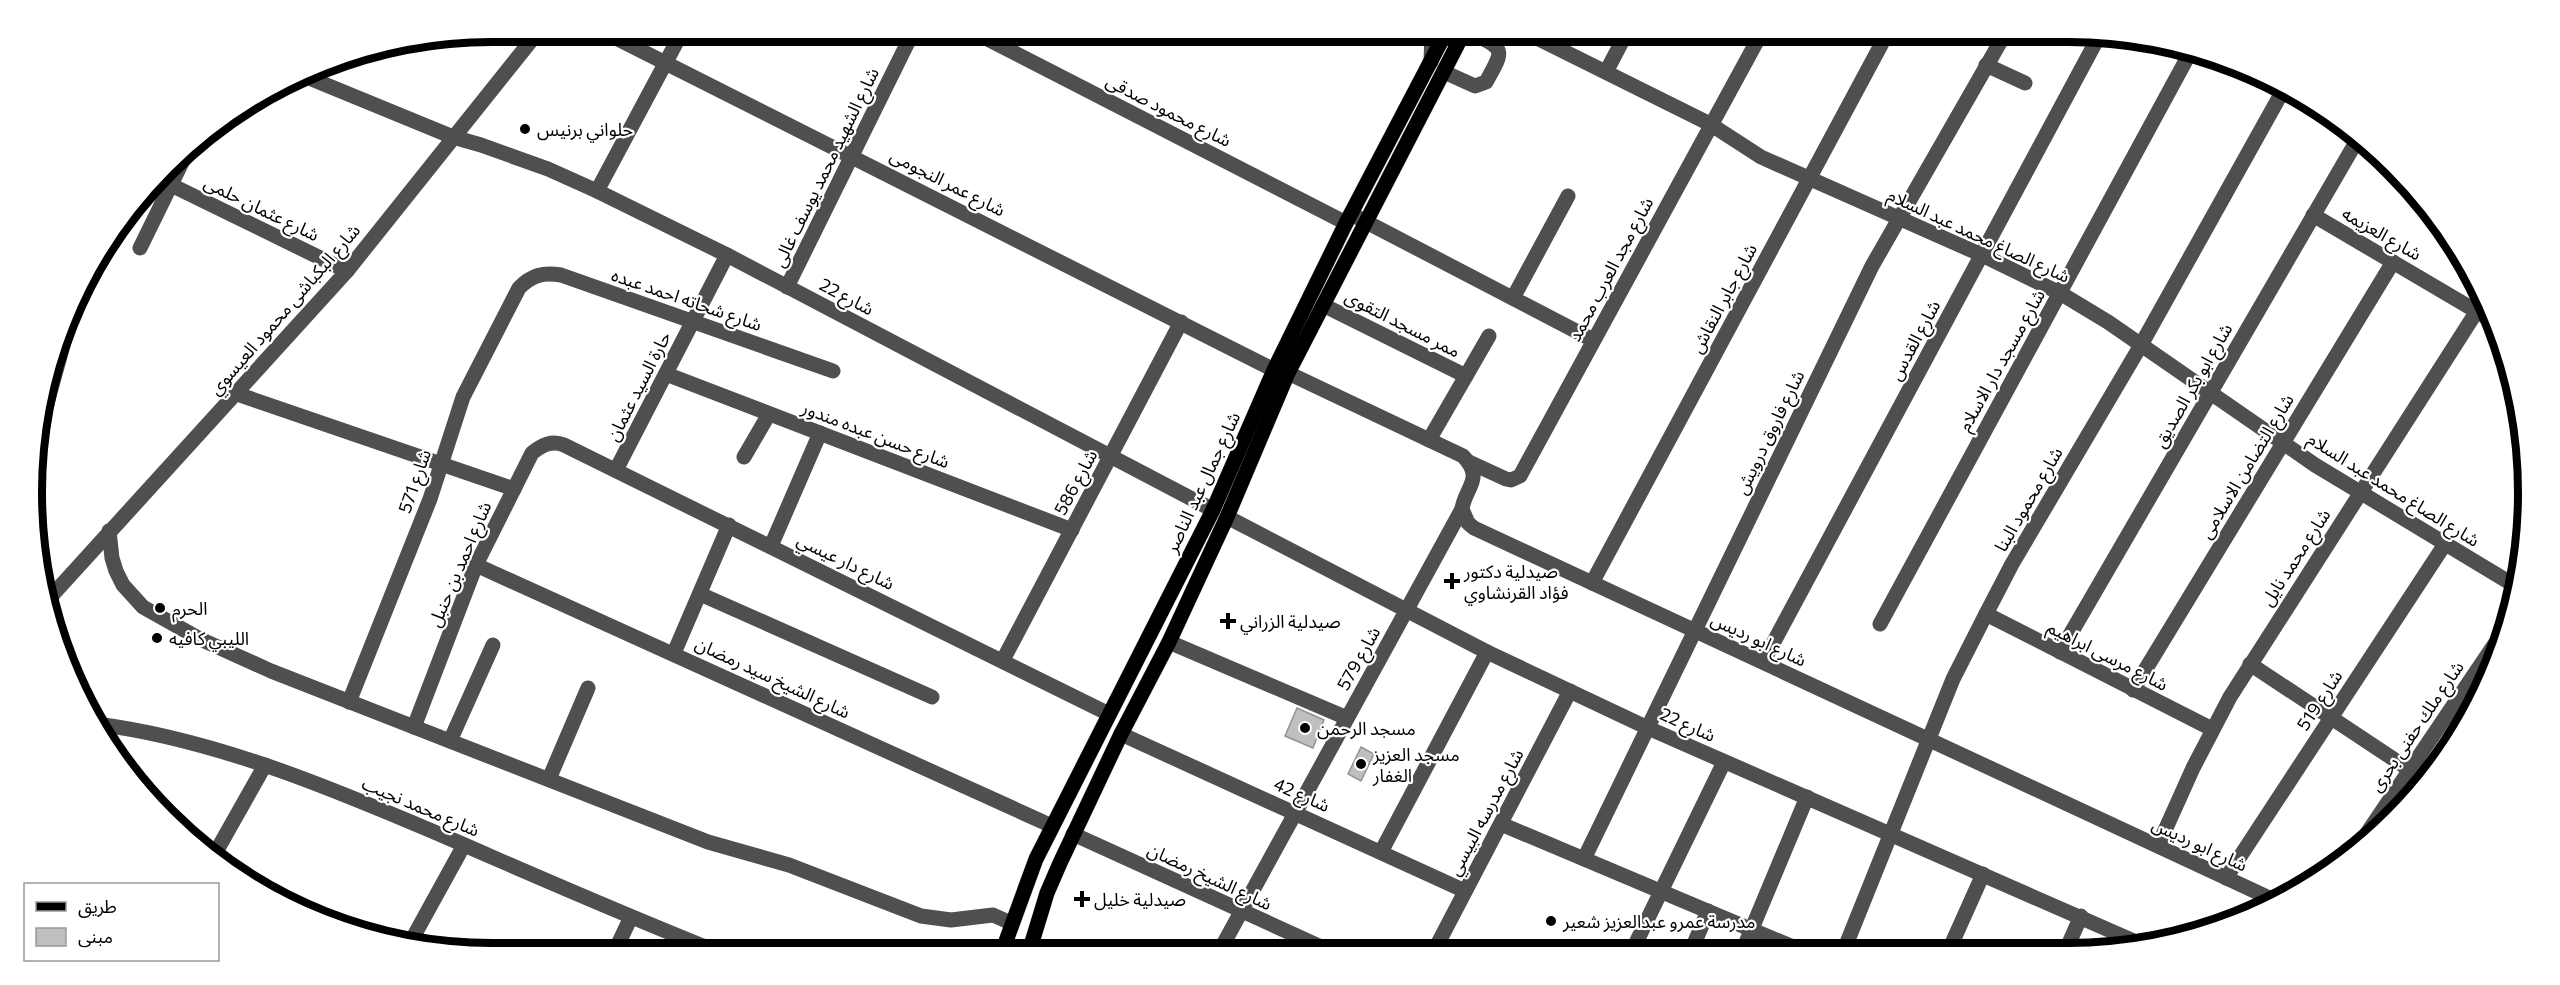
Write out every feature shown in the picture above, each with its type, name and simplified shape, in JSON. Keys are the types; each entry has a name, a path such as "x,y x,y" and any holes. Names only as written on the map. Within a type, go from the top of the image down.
{"main road":[{"name":"شارع جمال عبد الناصر","path":"1032,943 1047,892 1121,734 1169,642 1220,513 1348,219 1441,42"},
{"name":"شارع جمال عبد الناصر","path":"1281,371 1323,304 1459,42"},
{"name":"شارع جمال عبد الناصر","path":"1005,943 1033,867 1052,826 1109,714 1220,513"}],"street":[{"name":"شارع البكباشى محمود العيسوي","path":"54,593 347,271 530,42"},
{"name":"شارع عمر النجومى","path":"625,42 1281,371"},
{"path":"597,191 677,42"},
{"name":"شارع الشهيد محمد يوسف غالى","path":"787,287 908,42"},
{"name":"شارع محمود صدقى","path":"994,42 1348,219 1366,222 1593,340"},
{"path":"1431,62 1432,42"},
{"path":"1444,72 1475,86 1486,82 1499,59 1499,51 1489,42"},
{"name":"شارع الصاغ محمد عبد السلام","path":"1545,42 1710,124 1761,157 1982,255 2060,293 2141,345 2359,493 2509,582"},
{"path":"1606,72 1622,42"},
{"name":"شارع مجد العرب محمد","path":"1469,462 1506,479 1511,480 1520,476 1756,42"},
{"name":"شارع جابر النقاش","path":"1592,584 1883,42"},
{"name":"شارع فاروق درويش","path":"1584,859 1872,266 2000,42"},
{"name":"شارع القدس","path":"1763,662 2095,43"},
{"name":"شارع مسجد دار الاسلام","path":"1880,624 2060,293 2180,56"},
{"path":"1986,65 2025,83"},
{"name":"شارع 22","path":"313,79 453,137 548,169 597,191 727,255 1487,652 1724,762 2130,938"},
{"name":"شارع محمود البنا","path":"1847,943 1953,679 1986,614 2141,345 2280,95"},
{"name":"شارع ابو بكر الصديق","path":"2060,652 2354,145"},
{"name":"شارع عثمان حلمى","path":"166,182 347,271"},
{"path":"140,248 166,183"},
{"path":"1513,298 1568,196"},
{"name":"شارع العزيمه","path":"2313,215 2393,262 2477,303"},
{"name":"حارة السيد عثمان","path":"616,470 727,255"},
{"name":"شارع التضامن الاسلامى","path":"2133,690 2393,262"},
{"name":"شارع شحاته احمد عبده","path":"528,279 538,274 561,275 833,371"},
{"name":"شارع 571","path":"349,702 420,524 442,464 456,415 471,378 519,288 528,279"},
{"name":"ممر مسجد التقوى","path":"1323,304 1466,376"},
{"name":"شارع محمد نايل","path":"2158,846 2212,729 2250,664 2478,307"},
{"name":"شارع 586","path":"1003,660 1181,322"},
{"path":"1429,440 1489,336"},
{"path":"1281,371 1463,456 1473,469 1473,484 1463,502 1462,510"},
{"name":"شارع حسن عبده مندور","path":"666,374 1072,530"},
{"path":"237,394 514,489"},
{"path":"744,457 769,414"},
{"path":"771,546 820,433"},
{"name":"شارع احمد بن حنبل","path":"414,727 476,565 532,453 552,443 564,445"},
{"name":"شارع دار عيسي","path":"564,445 1109,714"},
{"name":"شارع ابو رديس","path":"1462,510 1468,523 1474,528 2267,897"},
{"name":"شارع 579","path":"1224,943 1462,510"},
{"path":"674,653 729,525"},
{"path":"109,531 116,571 123,585 143,607 271,671 708,842 789,865 921,916 951,920 993,915 1011,923"},
{"name":"شارع 519","path":"2226,878 2445,544"},
{"name":"شارع الشيخ سيد رمضان","path":"476,565 1052,826"},
{"path":"700,594 932,697"},
{"name":"شارع مرسى ابراهيم","path":"1986,614 2212,729"},
{"path":"1169,642 1347,718"},
{"path":"450,741 493,645"},
{"path":"1381,852 1487,652"},
{"name":"شارع ملك حفنى بحرى","path":"2375,821 2488,655"},
{"path":"2250,664 2410,770"},
{"path":"549,778 588,688"},
{"name":"شارع مدرسه البيسي","path":"1438,943 1570,692"},
{"name":"شارع محمد نجيب","path":"107,726 159,736 265,765 365,802 695,943"},
{"name":"شارع 42","path":"1121,734 1465,891"},
{"path":"1636,943 1724,762"},
{"path":"218,850 265,765"},
{"path":"1746,943 1807,797"},
{"path":"1500,824 1782,943"},
{"name":"شارع الشيخ رمضان","path":"1073,834 1312,943"},
{"path":"414,936 464,845"},
{"path":"1952,943 1983,874"},
{"path":"1694,943 1708,911"},
{"path":"2069,943 2081,916"},
{"path":"619,943 631,917"}],"building":[{"name":"مسجد الرحمن","path":"1297,708 1324,720 1313,748 1285,736"},
{"name":"مسجد العزيز الغفار","path":"1361,747 1374,754 1361,781 1348,774"}],"place":[{"name":"حلواني برنيس","path":"525,129"},
{"name":"صيدلية دكتور فؤاد القرنشاوي","path":"1452,581"},
{"name":"الحرم","path":"160,608"},
{"name":"صيدلية الزراني","path":"1228,621"},
{"name":"الليبي كافيه","path":"157,638"},
{"name":"مسجد الرحمن","path":"1305,728"},
{"name":"مسجد العزيز الغفار","path":"1361,764"},
{"name":"صيدلية خليل","path":"1082,899"},
{"name":"مدرسة عمرو عبدالعزيز شعير","path":"1551,921"}]}
